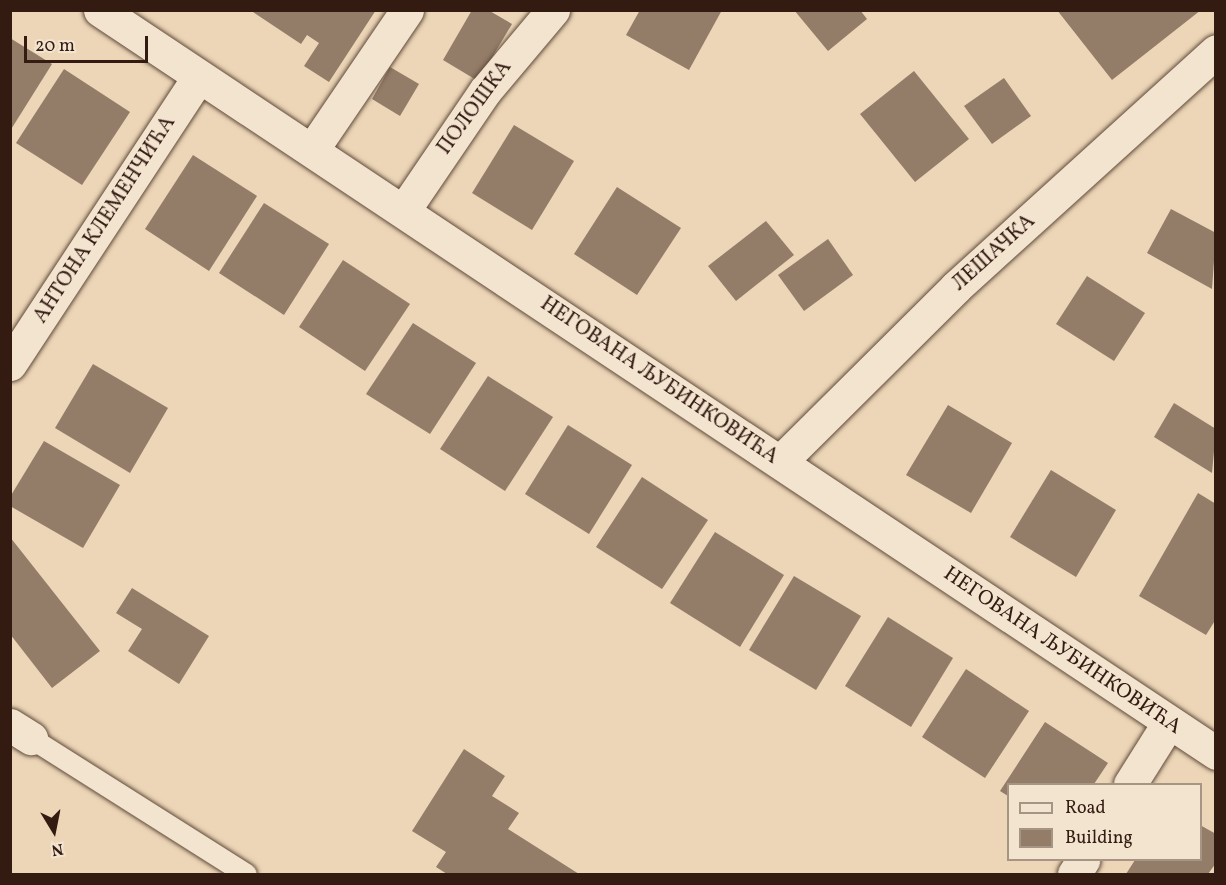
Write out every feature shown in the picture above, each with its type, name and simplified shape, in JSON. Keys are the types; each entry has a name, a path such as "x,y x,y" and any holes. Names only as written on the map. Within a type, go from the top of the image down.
{"street":[{"name":"НЕГОВАНА ЉУБИНКОВИЋА","path":"100,10 404,210 1215,753"},
{"path":"312,150 407,10"},
{"name":"ПОЛОШКА","path":"404,210 485,91 553,10"},
{"name":"ЛЕШАЧКА","path":"780,462 956,287 1215,51"},
{"name":"АНТОНА КЛЕМЕНЧИЋА","path":"10,364 199,76"},
{"path":"1131,783 1168,723"},
{"path":"1074,874 1082,861"}],"lane":[{"path":"21,731 246,874"}],"building":[{"path":"250,10 376,10 329,82 304,66 319,43 307,35 301,44"},
{"path":"472,10 488,10 512,24 478,81 443,60"},
{"path":"640,10 722,10 689,70 626,35"},
{"path":"794,10 860,10 867,19 828,51"},
{"path":"1057,10 1201,10 1112,80"},
{"path":"10,38 52,64 10,131"},
{"path":"390,67 419,84 400,116 372,99"},
{"path":"64,69 130,112 82,185 16,143"},
{"path":"914,71 969,139 915,182 860,114"},
{"path":"1004,78 1031,116 992,144 964,106"},
{"path":"514,125 574,161 532,230 472,193"},
{"path":"193,155 257,196 209,271 145,229"},
{"path":"617,187 681,228 637,295 574,254"},
{"path":"264,203 329,244 284,315 219,273"},
{"path":"1171,209 1216,233 1212,289 1147,253"},
{"path":"766,221 794,255 736,301 708,266"},
{"path":"828,239 853,275 804,311 778,275"},
{"path":"343,260 410,304 365,371 299,327"},
{"path":"1087,276 1145,313 1114,361 1056,324"},
{"path":"413,323 476,363 430,434 366,394"},
{"path":"93,364 168,408 130,473 55,428"},
{"path":"488,376 553,417 505,491 440,449"},
{"path":"1174,403 1216,429 1212,473 1154,437"},
{"path":"948,405 1012,443 971,513 906,475"},
{"path":"568,425 632,465 589,534 525,494"},
{"path":"44,441 120,485 83,548 10,506 10,497"},
{"path":"1051,470 1116,510 1076,577 1010,537"},
{"path":"642,477 708,520 662,589 596,547"},
{"path":"1198,493 1216,504 1216,619 1206,635 1139,596"},
{"path":"715,532 784,575 740,647 670,603"},
{"path":"10,537 100,651 52,688 10,634"},
{"path":"794,576 861,616 816,690 749,650"},
{"path":"132,588 209,636 179,684 128,651 142,629 116,613"},
{"path":"888,617 953,658 911,727 845,686"},
{"path":"966,669 1029,711 985,778 922,737"},
{"path":"1045,722 1108,763 1095,783 1007,783 1007,795 1000,791"},
{"path":"464,749 505,776 492,796 519,813 508,829 579,874 447,874 436,867 446,852 412,831"},
{"path":"1202,826 1216,834 1216,863 1208,874 1126,874 1134,861 1202,861"}]}
